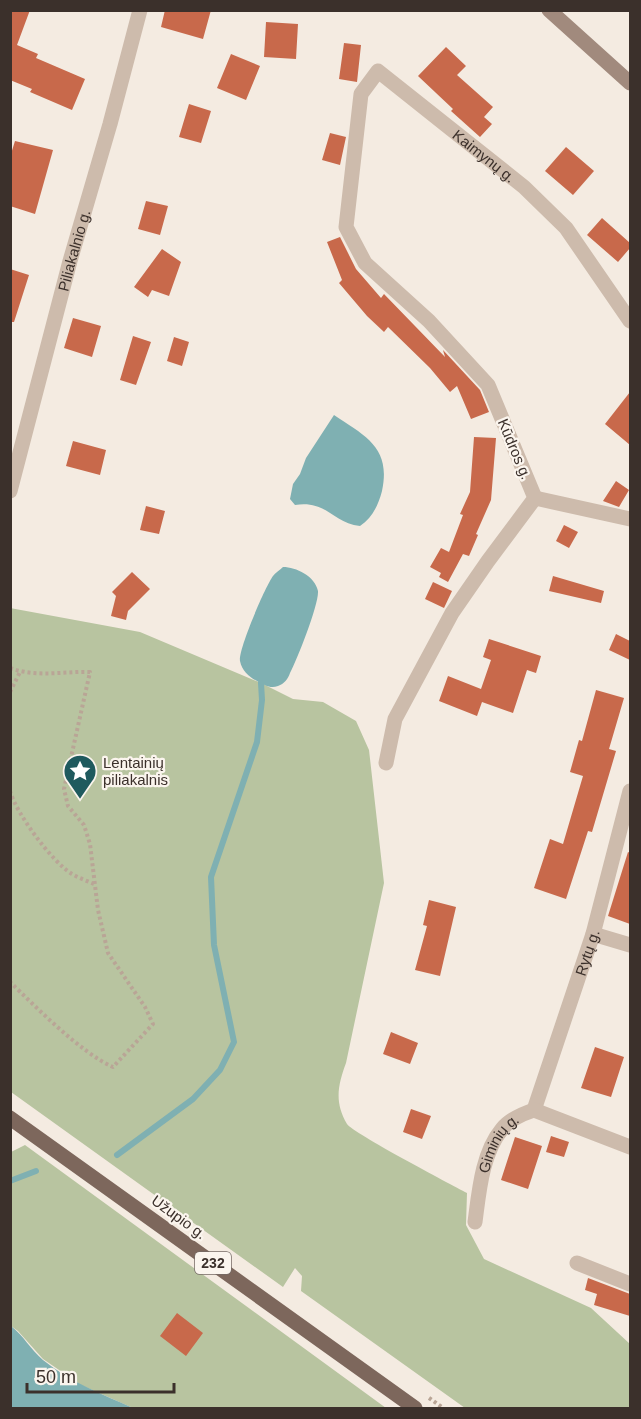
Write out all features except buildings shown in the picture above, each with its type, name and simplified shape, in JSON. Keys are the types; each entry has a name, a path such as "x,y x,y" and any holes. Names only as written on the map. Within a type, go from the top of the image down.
{"main road":[{"path":"549,10 630,83"},
{"name":"Užupio g.","path":"10,1118 415,1408"}],"street":[{"name":"Piliakalnio g.","path":"10,491 70,261 140,10"},
{"name":"Kaimynų g.","path":"353,151 361,94 378,71 524,187 566,228 630,321"},
{"name":"Kūdros g.","path":"353,151 346,227 365,263 429,321 488,385 535,498 452,613 395,719 386,763"},
{"path":"535,498 630,519"},
{"name":"Rytų g.","path":"534,1110 593,934 630,791"},
{"path":"593,934 630,945"},
{"name":"Giminių g.","path":"474,1222 490,1152 501,1129 512,1120 534,1110 630,1147"},
{"path":"577,1263 630,1284"}],"path":[{"path":"10,668 20,672 54,675 77,671 90,672 64,789 68,806 84,825 90,844 94,884 108,953 145,1007 153,1024 113,1067 103,1063 74,1040 10,982"},
{"path":"10,692 20,672"},
{"path":"10,790 14,802 45,848 72,874 94,884"}],"green space":[{"path":"10,608 140,632 261,683 293,699 323,702 356,721 369,750 384,883 346,1063 339,1086 339,1101 343,1116 353,1129 467,1193 466,1225 484,1259 591,1308 630,1344 630,1408 465,1408 301,1291 302,1276 295,1268 283,1287 11,1092"},
{"path":"25,1145 386,1408 133,1408 81,1385 43,1359 11,1326 11,1152"}],"water":[{"path":"334,415 374,445 383,464 384,476 379,502 360,526 343,521 315,506 295,505 290,499 293,484 306,458"},
{"path":"283,567 304,573 313,581 318,591 311,619 289,675 282,684 272,687 251,678 242,668 240,661 247,632 264,592 273,576"},
{"path":"11,1326 53,1368 86,1387 133,1408 11,1408"}],"waterway":[{"path":"117,1155 193,1099 220,1070 234,1042 214,945 211,877 257,742 262,700 261,683"},
{"path":"10,1181 36,1171"}],"place":[{"name":"Lentainių piliakalnis","path":"80,800"}]}
